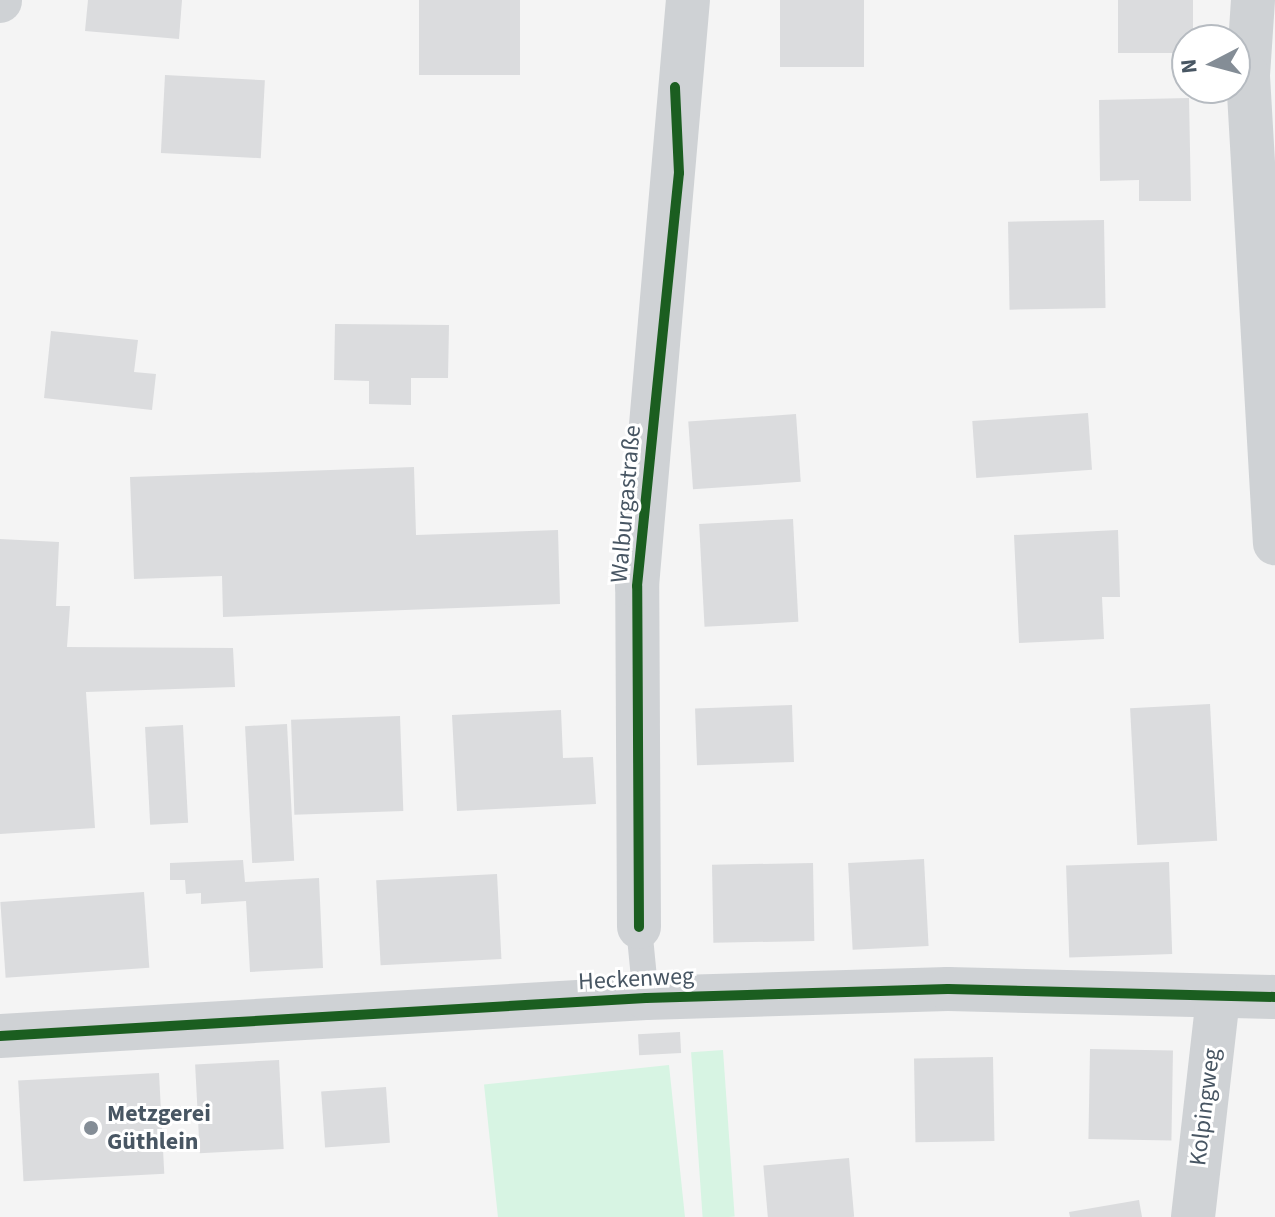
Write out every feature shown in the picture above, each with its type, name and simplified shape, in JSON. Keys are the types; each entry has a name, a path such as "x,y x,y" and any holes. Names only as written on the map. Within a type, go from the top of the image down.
{"street":[{"name":"Walburgastraße","path":"639,927 637,586 688,0"},
{"path":"1253,0 1248,76 1268,290 1275,543"},
{"name":"Heckenweg","path":"0,1036 646,998 948,989 1275,997"},
{"name":"Kolpingweg","path":"1193,1217 1218,997"}],"lane":[{"name":"Walburgastraße","path":"639,927 646,998"}],"green space":[{"path":"723,1050 735,1217 703,1217 691,1052"},
{"path":"669,1065 685,1217 498,1217 484,1084"}],"building":[{"path":"88,0 182,0 179,39 85,31"},
{"path":"419,0 520,0 520,75 419,75"},
{"path":"780,0 864,0 864,67 780,67"},
{"path":"1118,0 1193,0 1193,24 1171,24 1171,53 1118,53"},
{"path":"165,75 265,80 261,158 161,153"},
{"path":"1171,98 1171,104 1189,104 1191,201 1139,201 1139,180 1100,181 1099,100"},
{"path":"1104,220 1106,308 1010,310 1008,222"},
{"path":"335,324 449,325 448,378 411,378 411,405 369,404 369,381 334,380"},
{"path":"51,331 138,340 134,372 156,374 152,410 44,398"},
{"path":"1088,413 1092,470 976,478 972,421"},
{"path":"796,414 801,482 693,489 688,422"},
{"path":"414,467 416,535 558,530 560,604 223,617 222,576 134,579 130,477"},
{"path":"793,519 798,622 705,627 699,524"},
{"path":"1118,530 1120,597 1102,597 1104,639 1019,643 1014,535"},
{"path":"0,539 59,542 56,606 70,606 67,647 233,648 235,687 86,692 95,828 0,834"},
{"path":"1210,704 1217,841 1137,845 1130,708"},
{"path":"792,705 794,762 697,765 695,708"},
{"path":"561,710 563,758 593,757 596,804 457,811 452,715"},
{"path":"400,716 403,811 294,815 291,720"},
{"path":"287,724 294,861 252,863 245,726"},
{"path":"183,725 188,823 150,825 145,727"},
{"path":"924,859 929,946 853,950 848,863"},
{"path":"243,860 245,882 319,878 323,968 250,972 246,901 201,904 201,893 186,894 185,880 170,880 170,863"},
{"path":"1169,862 1172,954 1069,958 1066,866"},
{"path":"813,863 814,941 713,943 712,865"},
{"path":"497,874 501,959 381,965 376,880"},
{"path":"144,892 149,968 6,978 0,902"},
{"path":"680,1032 681,1053 639,1055 638,1034"},
{"path":"1090,1049 1173,1050 1171,1140 1088,1139"},
{"path":"993,1057 994,1141 915,1142 914,1058"},
{"path":"279,1060 284,1149 200,1153 195,1064"},
{"name":"Metzgerei Güthlein","path":"159,1073 164,1174 23,1181 18,1080"},
{"path":"386,1087 390,1143 325,1147 321,1092"},
{"path":"849,1158 854,1217 768,1217 763,1165"},
{"path":"1139,1200 1142,1217 1070,1217 1069,1212"}],"cycle path":[{"path":"639,927 637,586 679,173 675,87"},
{"path":"0,1036 646,998 948,989 1275,997"}],"place":[{"name":"Metzgerei Güthlein","path":"91,1128"}]}
